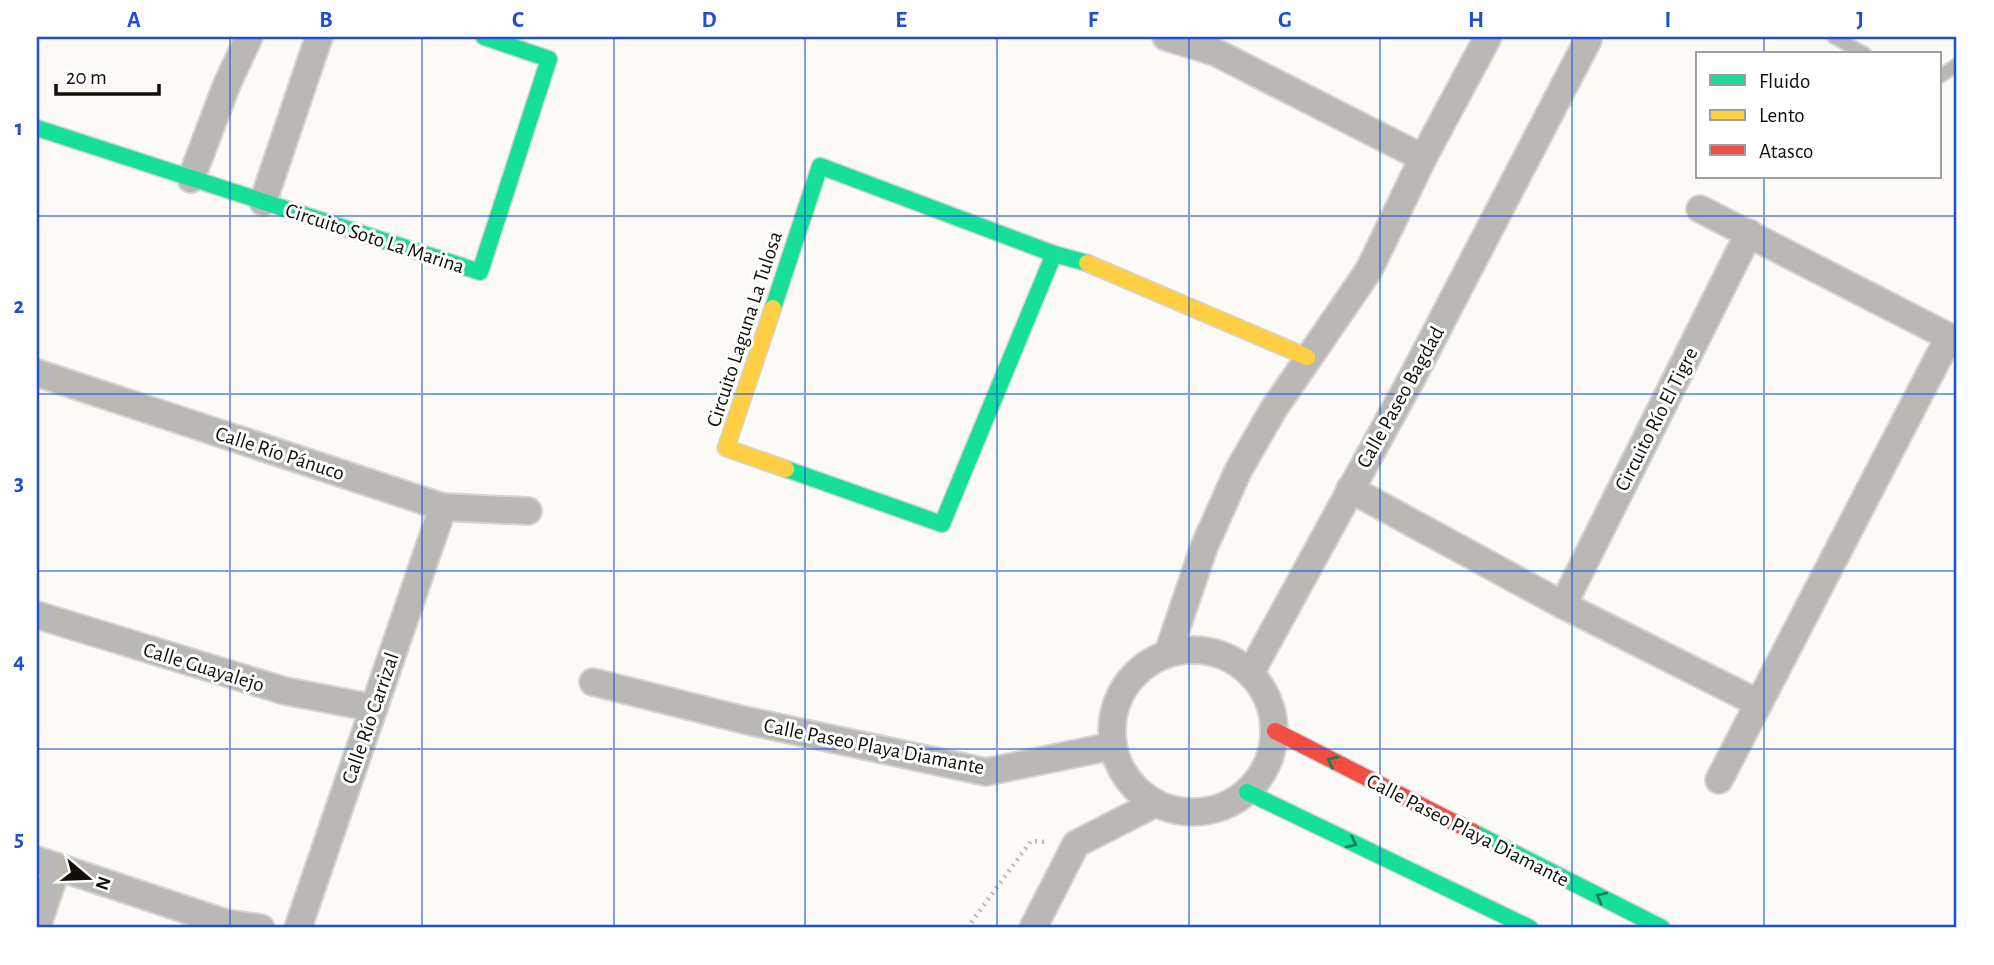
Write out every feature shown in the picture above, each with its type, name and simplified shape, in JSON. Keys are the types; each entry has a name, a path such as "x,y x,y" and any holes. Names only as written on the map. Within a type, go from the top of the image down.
{"street":[{"path":"191,179 227,84 249,37"},
{"path":"263,202 319,37"},
{"name":"Circuito Soto La Marina","path":"37,128 480,272 549,60 484,37"},
{"path":"1166,37 1218,44 1423,158"},
{"path":"1179,651 1204,547 1238,471 1307,358 1370,270 1423,158 1488,37"},
{"name":"Calle Paseo Bagdad","path":"1242,666 1350,489 1413,376 1588,40"},
{"name":"Circuito Laguna La Tulosa","path":"1054,254 942,524 726,448 820,166 1054,254 1096,266 1307,358"},
{"path":"1700,209 1953,339 1719,780"},
{"name":"Circuito Río El Tigre","path":"1563,605 1749,233"},
{"name":"Calle Río Pánuco","path":"37,373 443,507 528,511"},
{"path":"1350,489 1563,605 1758,703"},
{"name":"Calle Río Carrizal","path":"298,928 443,507"},
{"name":"Calle Guayalejo","path":"37,615 285,691 374,708"},
{"path":"1179,651 1212,651 1242,666 1264,690 1272,710 1275,732 1272,753 1262,774 1247,792 1227,805 1203,812 1178,811 1151,800 1136,789 1117,757 1112,722 1118,700 1130,679 1147,663 1179,651"},
{"name":"Calle Paseo Playa Diamante","path":"593,682 744,720 986,772 1117,757"},
{"name":"Calle Paseo Playa Diamante","path":"1275,732 1661,928"},
{"path":"1247,792 1530,928"},
{"path":"1033,928 1076,844 1151,800"},
{"path":"37,927 47,863 219,926 261,928"}],"lane":[{"path":"1834,37 1861,52"},
{"path":"1941,75 1957,65"}],"path":[{"path":"967,928 1031,841 1076,844"}],"traffic: fast":[{"path":"37,128 480,272 549,59 484,37"},
{"path":"773,308 820,166 1054,254 1087,263"},
{"path":"786,469 942,524 1054,254"},
{"path":"1247,792 1530,928"},
{"path":"1473,832 1662,928"}],"traffic: slow":[{"path":"1087,263 1307,357"},
{"path":"773,308 726,448 786,469"}],"traffic: jam":[{"path":"1275,731 1473,832"}]}
